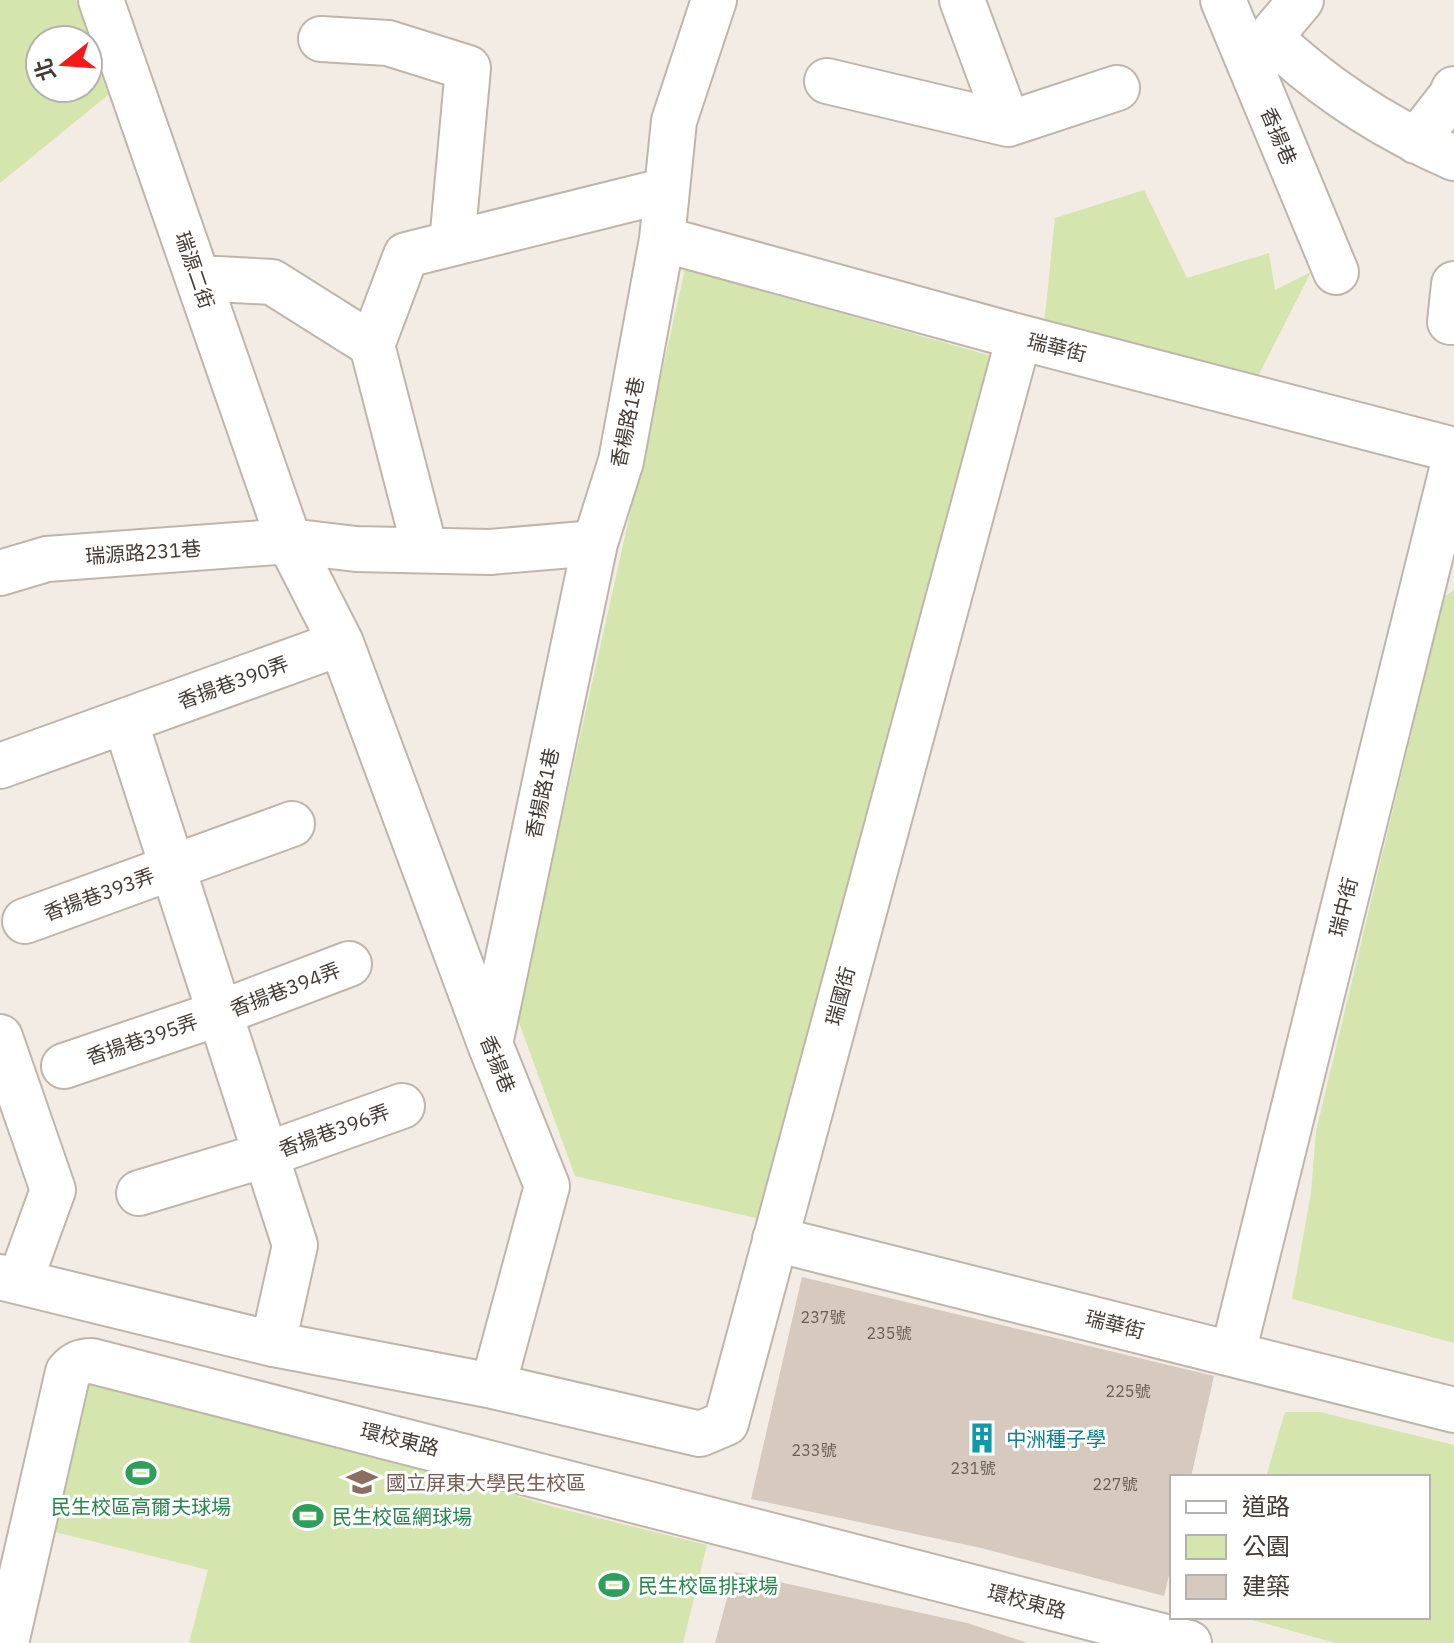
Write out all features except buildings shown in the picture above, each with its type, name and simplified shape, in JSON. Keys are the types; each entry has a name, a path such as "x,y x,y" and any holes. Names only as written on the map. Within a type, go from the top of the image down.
{"street":[{"name":"瑞源二街","path":"101,0 289,541"},
{"name":"香楊路1巷","path":"595,543 621,461 662,239 674,121 714,0"},
{"path":"962,0 1008,124"},
{"name":"香揚巷","path":"1223,0 1336,272"},
{"path":"1301,0 1270,37 1343,97 1435,149 1454,89"},
{"path":"321,39 388,43 468,68 452,243"},
{"path":"827,81 1008,124 1117,88"},
{"path":"425,550 372,345 406,255 667,190"},
{"name":"瑞華街","path":"662,239 1019,337 1454,450"},
{"path":"198,278 272,282 372,345"},
{"name":"瑞國街","path":"493,1386 700,1434 726,1423 1019,337"},
{"name":"瑞中街","path":"1233,1353 1454,461"},
{"path":"289,541 356,549 490,552 595,543"},
{"name":"香揚巷","path":"289,541 341,643 490,1044 547,1186 493,1386"},
{"name":"瑞源路231巷","path":"0,573 47,559 289,541"},
{"name":"香揚路1巷","path":"490,1044 595,543"},
{"name":"香揚巷390弄","path":"0,766 341,643"},
{"path":"125,721 295,1245 273,1344"},
{"name":"香揚巷393弄","path":"25,921 292,824"},
{"name":"香揚巷394弄","path":"220,1013 349,964"},
{"name":"香揚巷395弄","path":"64,1066 220,1013"},
{"path":"0,1037 53,1190 10,1279 273,1344 493,1386"},
{"name":"香揚巷396弄","path":"139,1193 265,1155 402,1106"},
{"name":"瑞華街","path":"775,1239 1454,1410"},
{"name":"環校東路","path":"6,1643 68,1372 77,1363 92,1361 1189,1643"}],"green space":[{"path":"0,0 76,0 84,24 24,24 24,104 97,104 0,183"},
{"path":"1144,190 1187,278 1269,253 1275,290 1311,272 1256,380 1044,325 1055,218"},
{"path":"685,269 995,357 764,1220 575,1176 517,1017"},
{"path":"1454,590 1454,1343 1292,1299 1311,1193 1316,1131 1444,597"},
{"path":"77,1373 408,1462 550,1506 707,1545 683,1643 189,1643 208,1570 35,1527"},
{"path":"1285,1412 1320,1412 1454,1445 1454,1643 1335,1643 1249,1619 1430,1619 1430,1475 1267,1475"}],"place":[{"name":"中洲種子學","path":"982,1438"},
{"name":"民生校區高爾夫球場","path":"141,1473"},
{"name":"國立屏東大學民生校區","path":"362,1482"},
{"name":"民生校區網球場","path":"308,1516"},
{"name":"民生校區排球場","path":"614,1585"}]}
